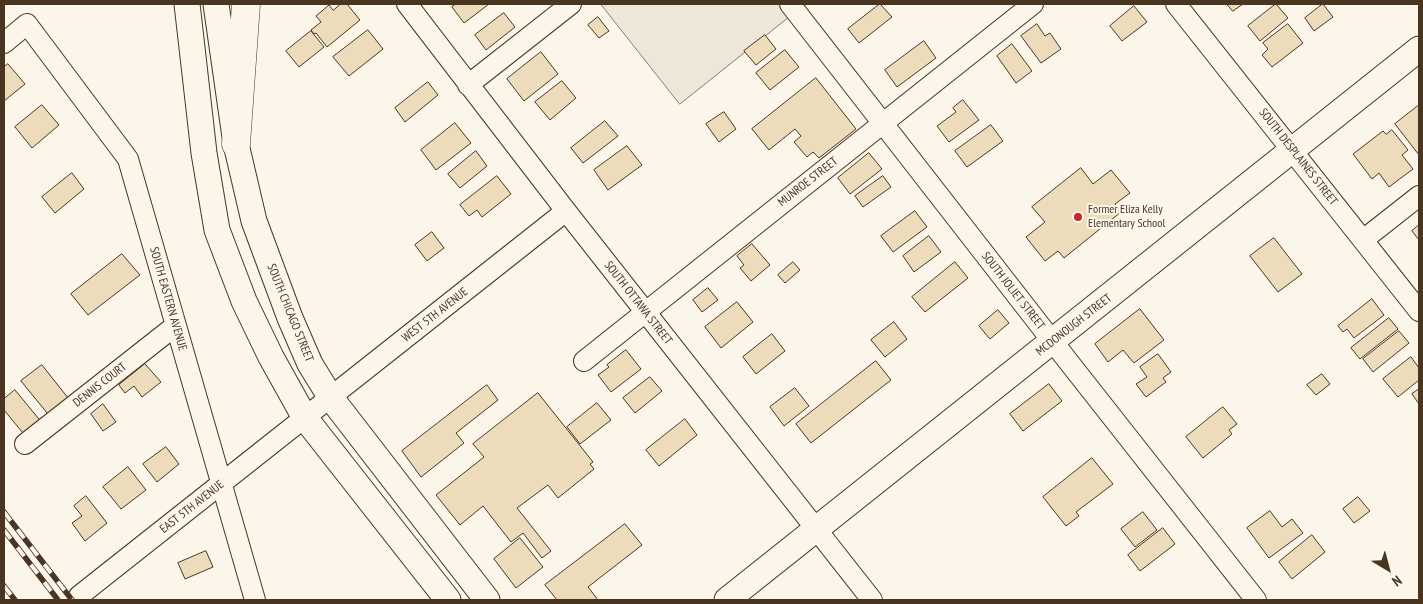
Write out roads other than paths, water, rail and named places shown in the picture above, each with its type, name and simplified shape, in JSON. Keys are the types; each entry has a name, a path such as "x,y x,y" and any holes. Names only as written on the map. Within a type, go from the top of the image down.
{"highway":[{"path":"236,144 246,4"}],"main road":[{"path":"187,4 204,153 217,230 244,301 271,357 305,418 448,600"},
{"name":"SOUTH CHICAGO STREET","path":"216,4 236,144 254,221 290,318 310,364 331,398 487,600"},
{"name":"MCDONOUGH STREET","path":"727,600 1419,49"}],"street":[{"name":"SOUTH OTTAWA STREET","path":"407,4 566,211 872,600"},
{"path":"468,85 571,4"},
{"name":"SOUTH JOLIET STREET","path":"790,4 1256,600"},
{"name":"MUNROE STREET","path":"584,361 1033,4"},
{"name":"SOUTH DESPLAINES STREET","path":"1176,4 1419,311"},
{"name":"SOUTH EASTERN AVENUE","path":"4,43 27,24 128,159 220,484 255,600"},
{"path":"1363,240 1419,196"},
{"name":"WEST 5TH AVENUE","path":"305,418 566,211"},
{"name":"DENNIS COURT","path":"25,444 175,326"},
{"name":"EAST 5TH AVENUE","path":"79,596 305,418"}],"railway":[{"path":"4,512 72,600"},
{"path":"4,530 58,600"},
{"path":"4,586 15,600"}],"place":[{"name":"Former Eliza Kelly Elementary School","path":"1078,217"}]}
